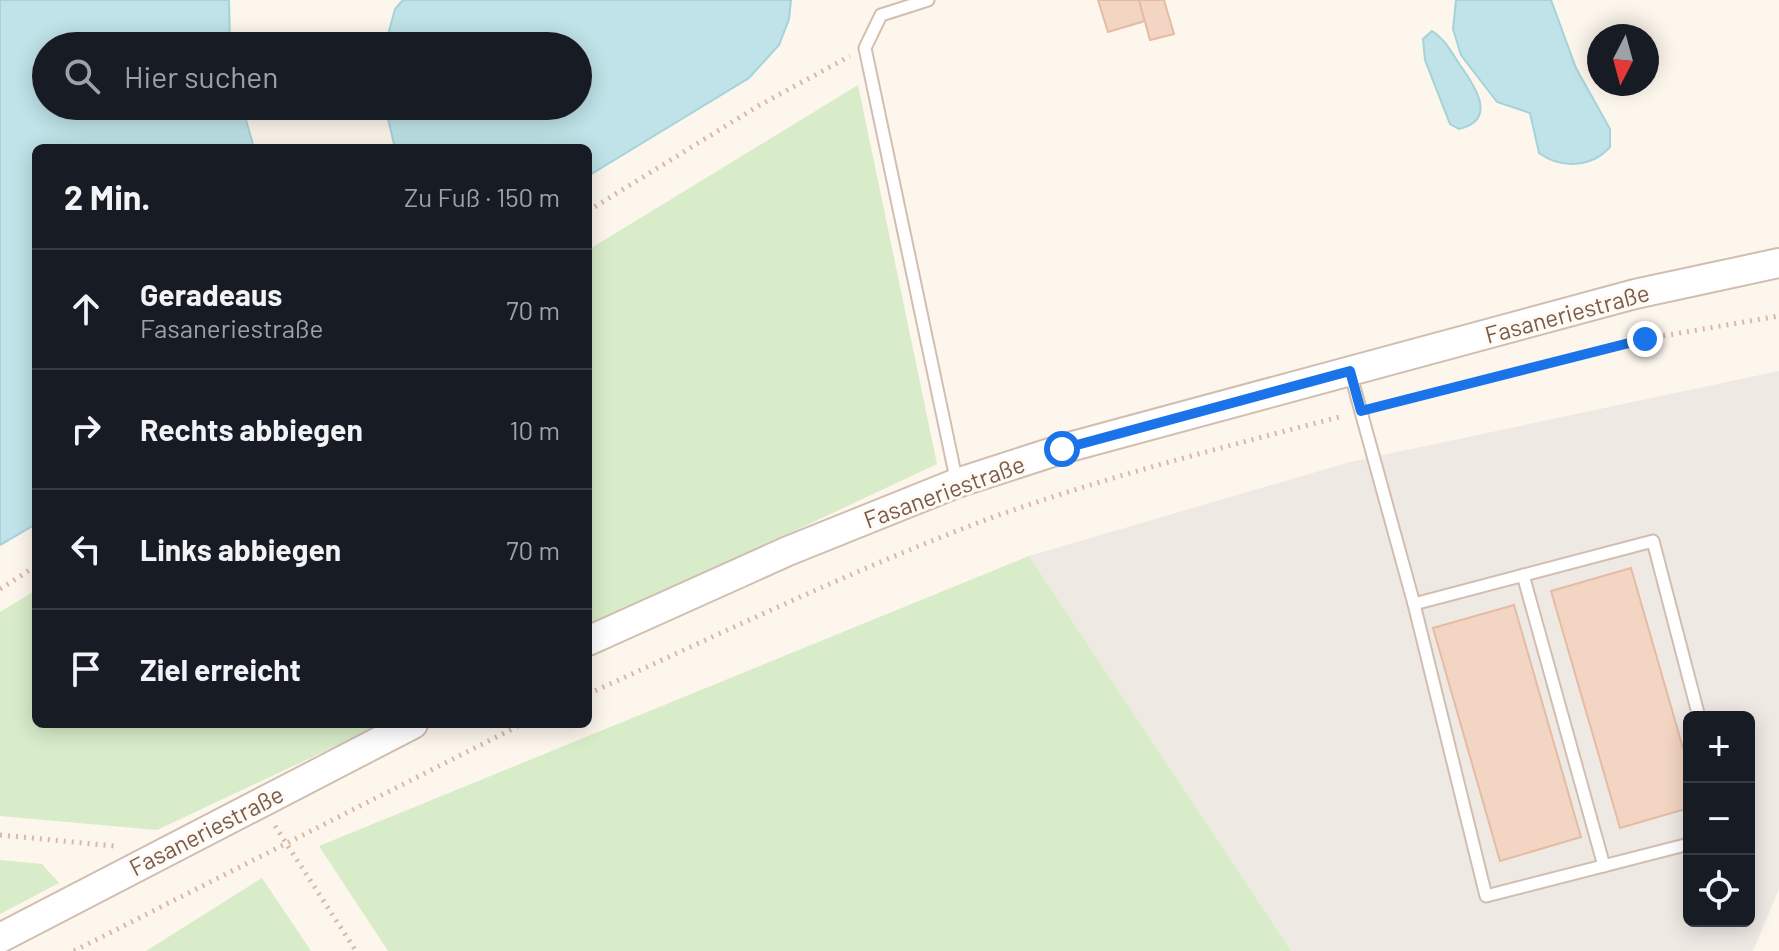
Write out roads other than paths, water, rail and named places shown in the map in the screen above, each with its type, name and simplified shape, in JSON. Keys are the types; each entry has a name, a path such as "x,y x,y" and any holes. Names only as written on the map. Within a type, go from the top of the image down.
{"street":[{"name":"Fasaneriestraße","path":"592,639 788,551 957,483 1062,449 1635,294 1779,263"},
{"name":"Fasaneriestraße","path":"0,938 405,728"}],"lane":[{"path":"928,0 881,15 865,48 957,483"},
{"path":"1350,371 1414,604 1486,896 1683,846"},
{"path":"1414,604 1653,541 1697,711"},
{"path":"1523,575 1604,866"}],"water":[{"path":"0,0 229,0 230,32 32,32 32,120 246,120 253,144 32,144 32,526 0,545"},
{"path":"403,0 791,0 789,19 779,45 749,78 592,174 592,144 394,144 388,120 592,120 592,32 389,32 395,9"},
{"path":"1456,0 1551,0 1576,68 1587,88 1587,96 1592,96 1610,129 1610,147 1594,159 1576,164 1557,162 1539,153 1530,113 1497,102 1461,55 1453,29"},
{"path":"1432,31 1451,51 1477,92 1480,110 1478,118 1471,125 1459,129 1450,124 1425,60 1423,39"}]}
